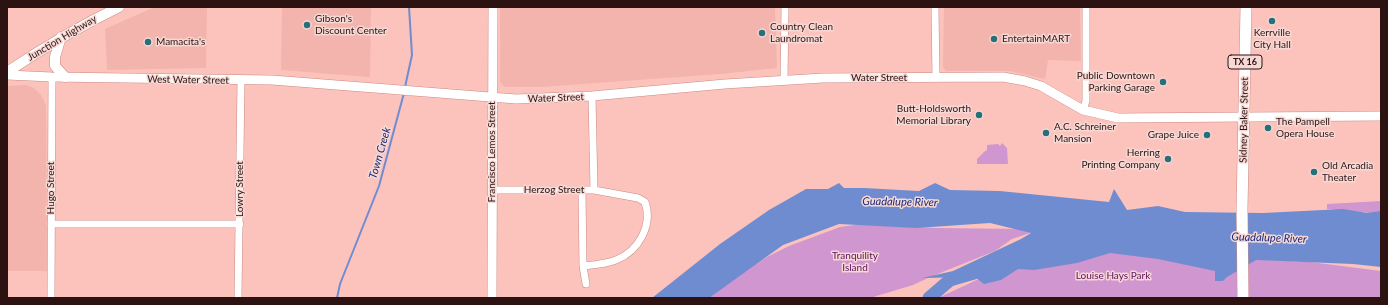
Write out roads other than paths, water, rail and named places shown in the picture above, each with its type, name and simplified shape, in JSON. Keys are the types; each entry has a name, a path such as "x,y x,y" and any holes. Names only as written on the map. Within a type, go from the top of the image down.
{"main road":[{"name":"Junction Highway","path":"7,74 62,38 99,16 119,7"},
{"name":"Sidney Baker Street","path":"1243,298 1242,209 1246,7"},
{"path":"62,38 55,57 55,66 65,77"}],"street":[{"name":"Francisco Lemos Street","path":"492,298 493,7"},
{"path":"784,80 785,7"},
{"path":"935,7 936,78"},
{"path":"1082,110 1086,101 1086,7"},
{"name":"West Water Street","path":"7,74 52,78 272,80 370,89"},
{"name":"Water Street","path":"370,89 516,100 592,96 823,78 1003,77 1041,86 1082,110 1118,118 1381,116"},
{"name":"Hugo Street","path":"51,298 52,78"},
{"name":"Lowry Street","path":"238,298 241,80"},
{"name":"Herzog Street","path":"492,190 594,190 592,96"},
{"path":"582,190 583,266 586,284"},
{"path":"583,266 624,257 642,239 647,226 645,202 638,198 594,190"},
{"path":"51,224 240,224"}],"water":[{"path":"839,183 844,188 919,191 935,183 950,190 1000,191 1109,202 1114,189 1127,210 1158,206 1185,212 1263,213 1343,209 1367,213 1381,211 1381,267 1353,264 1256,260 1227,277 1223,281 1215,281 1215,271 1158,259 1110,253 1077,263 1034,270 1018,269 1001,280 984,284 975,277 922,278 953,271 1031,233 990,223 916,228 839,224 783,245 709,298 652,298 720,244 769,210 806,189 828,189"}],"waterway":[{"name":"Town Creek","path":"405,87 412,55 409,7"},
{"name":"Town Creek","path":"337,298 340,284 379,186 404,93"},
{"name":"Guadalupe River","path":"929,298 950,280 974,273"}],"place":[{"name":"Kerrville City Hall","path":"1272,21"},
{"name":"Gibson's Discount Center","path":"307,25"},
{"name":"Country Clean Laundromat","path":"762,33"},
{"name":"EntertainMART","path":"994,39"},
{"name":"Mamacita's","path":"148,42"},
{"name":"Public Downtown Parking Garage","path":"1163,82"},
{"name":"Butt-Holdsworth Memorial Library","path":"979,115"},
{"name":"The Pampell Opera House","path":"1268,128"},
{"name":"A.C. Schreiner Mansion","path":"1046,133"},
{"name":"Grape Juice","path":"1207,135"},
{"name":"Herring Printing Company","path":"1168,159"},
{"name":"Old Arcadia Theater","path":"1314,172"}],"park label":[{"name":"Tranquility Island","path":"855,262"},
{"name":"Louise Hays Park","path":"1113,276"}]}
